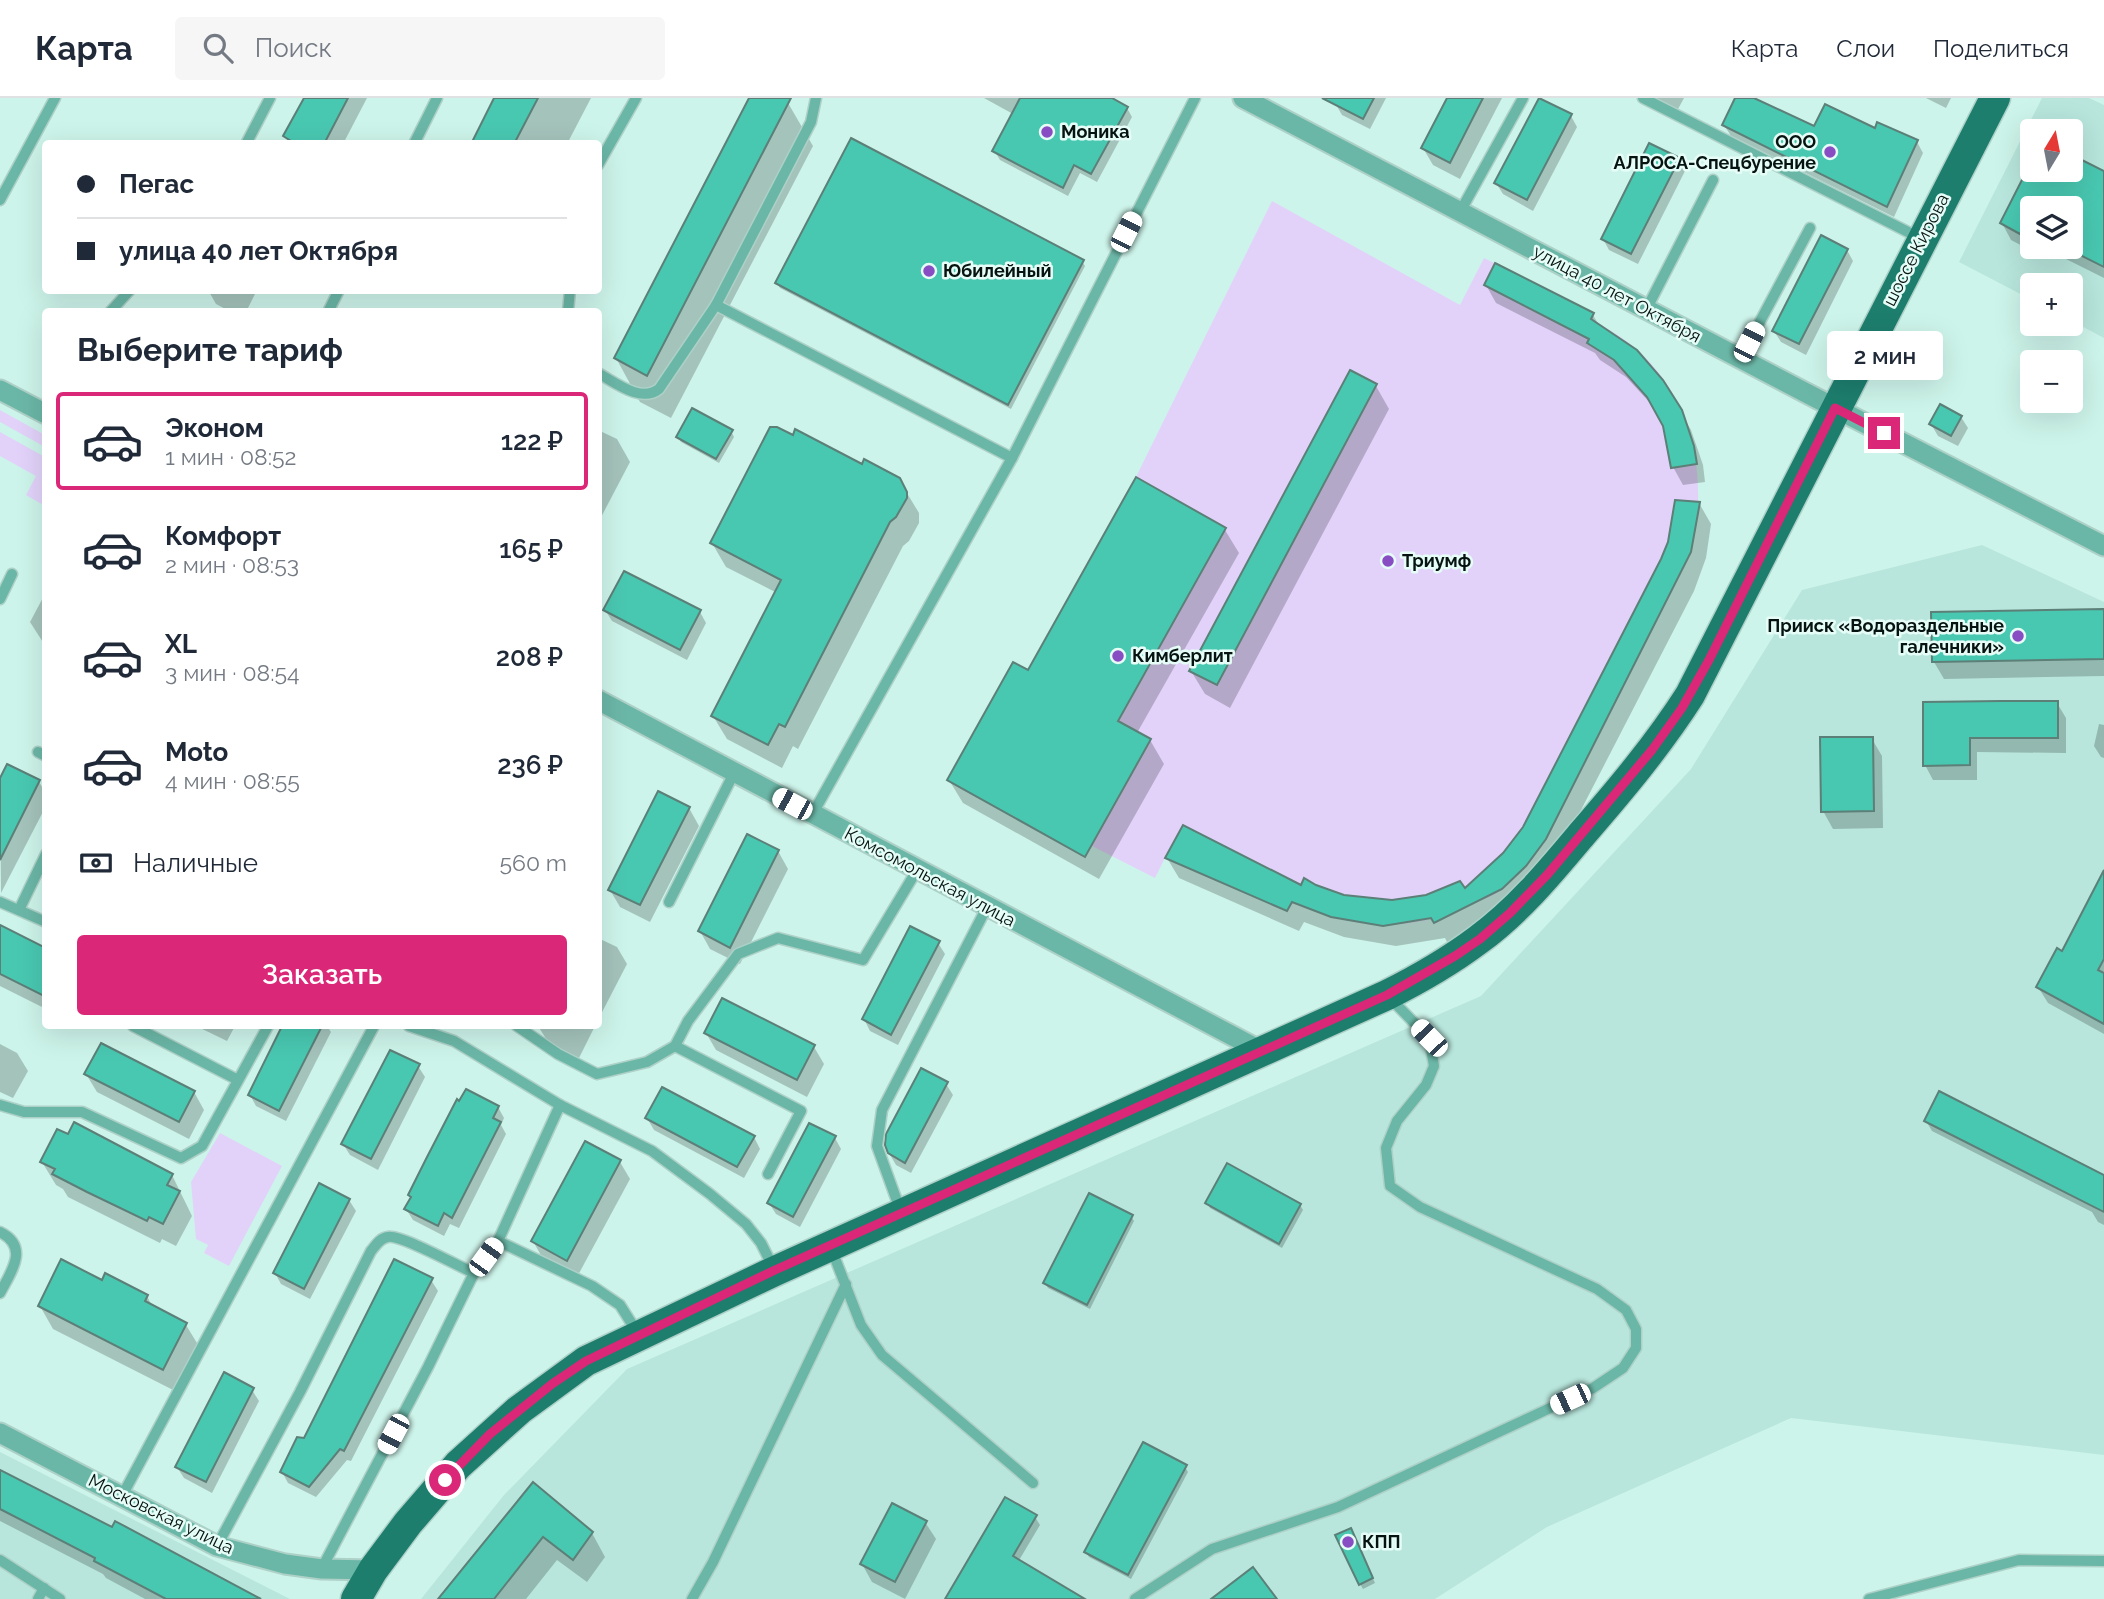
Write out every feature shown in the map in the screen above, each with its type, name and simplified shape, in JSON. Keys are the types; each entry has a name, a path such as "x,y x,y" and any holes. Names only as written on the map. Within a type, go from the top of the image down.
{"main road":[{"name":"шоссе Кирова","path":"356,1599 373,1570 431,1496 490,1434 552,1384 586,1361 775,1270 1387,995 1455,956 1510,913 1547,875 1652,750 1685,703 1995,98"}],"street":[{"name":"улица 40 лет Октября","path":"1243,98 1740,359 2104,546"},
{"path":"0,390 42,412"},
{"name":"Комсомольская улица","path":"602,703 1262,1052"},
{"name":"Московская улица","path":"0,1433 217,1546 254,1557 322,1569 373,1570"}],"lane":[{"path":"0,200 55,98"},
{"path":"248,140 270,98"},
{"path":"416,140 437,98"},
{"path":"602,158 636,98"},
{"path":"602,375 643,395 652,395 666,381 716,305 811,121 816,98"},
{"path":"812,815 1012,458 1195,98"},
{"path":"1460,212 1523,98"},
{"path":"1643,98 1922,239"},
{"path":"1646,310 1713,180"},
{"path":"1740,359 1810,228"},
{"path":"114,308 126,294"},
{"path":"716,305 1012,458"},
{"path":"0,599 12,574"},
{"path":"669,902 734,773"},
{"path":"19,910 42,862"},
{"path":"521,1029 558,1054 597,1073 647,1062 676,1046 688,1021 738,954 778,938 863,960 916,870"},
{"path":"0,902 42,920"},
{"path":"902,1214 877,1146 882,1110 987,907"},
{"path":"1135,1599 1212,1549 1338,1507 1593,1388 1623,1368 1636,1348 1636,1329 1626,1310 1597,1289 1420,1207 1390,1186 1385,1148 1397,1121 1426,1084 1434,1066 1429,1038 1387,995"},
{"path":"139,1029 238,1080"},
{"path":"0,1105 24,1112 82,1112 181,1158 202,1146 266,1029"},
{"path":"122,1496 372,1029"},
{"path":"418,1029 454,1041 560,1105 652,1151 746,1224 761,1243 775,1270"},
{"path":"676,1046 801,1111 768,1174"},
{"path":"322,1569 474,1273 498,1241 560,1105"},
{"path":"0,1232 8,1236 17,1254 15,1265 0,1293"},
{"path":"217,1546 300,1392 371,1251 381,1239 391,1236 411,1242 474,1273"},
{"path":"498,1241 592,1286 620,1305 639,1335"},
{"path":"830,1246 861,1325 882,1355 1033,1483"},
{"path":"692,1599 713,1562 846,1284"},
{"path":"0,1560 60,1599"},
{"path":"1869,1599 2018,1560 2104,1561"},
{"path":"38,1599 44,1588"}],"shaded area":[{"path":"2042,98 2089,98 2104,105 2104,338 2083,327 2083,273 2020,273 2020,294 1959,262 2020,141 2020,182 2083,182 2083,119 2031,119"},
{"name":"Триумф","path":"1272,201 1460,305 1484,258 1594,313 1592,319 1631,345 1656,369 1684,416 1692,442 1698,497 1691,552 1546,839 1525,867 1500,891 1448,914 1426,920 1382,925 1359,923 1293,902 1287,911 1165,858 1155,878 1092,846 1085,857 947,780 1013,662 1028,670 1136,477"},
{"path":"0,410 42,433 42,445 0,422"},
{"path":"0,432 42,455 42,504 26,495 36,476 0,456"},
{"path":"1982,545 2104,602 2104,1455 1791,1418 1547,1527 1435,1599 421,1599 504,1495 627,1369 1481,996 1691,769 1802,590"},
{"path":"220,1133 282,1166 229,1266 204,1253 208,1245 196,1239 191,1182"},
{"path":"0,1452 290,1599 0,1599"}],"building":[{"path":"304,98 348,98 326,140 290,140 283,136"},
{"path":"494,98 538,98 516,140 473,140"},
{"path":"749,98 791,98 647,376 614,358"},
{"name":"Моника","path":"1020,98 1112,98 1128,107 1091,174 1074,165 1063,188 992,151"},
{"path":"1322,98 1374,98 1363,119"},
{"path":"1447,98 1483,98 1450,163 1421,148"},
{"path":"1539,98 1572,114 1527,200 1494,183"},
{"path":"1735,98 1754,98 1814,126 1825,104 1875,128 1877,122 1918,140 1887,207 1722,125"},
{"name":"Юбилейный","path":"851,138 1084,260 1008,405 775,283"},
{"path":"1649,143 1680,158 1631,254 1601,239"},
{"path":"2083,160 2104,171 2104,267 2083,256 2083,196 2020,196 2020,234 2000,223 2021,182 2083,182"},
{"path":"1821,235 1848,249 1799,344 1772,331"},
{"path":"1495,263 1594,313 1591,319 1637,350 1663,380 1682,410 1697,464 1671,468 1663,426 1647,397 1614,360 1587,343 1589,339 1484,285"},
{"path":"1350,370 1377,384 1217,685 1189,671"},
{"path":"1940,404 1962,416 1951,436 1929,424"},
{"path":"692,408 733,430 716,459 676,437"},
{"path":"770,427 777,427 793,435 795,429 862,464 864,459 900,478 907,498 890,522 785,727 779,724 768,745 711,716 781,580 710,543"},
{"path":"1136,477 1226,528 1118,721 1151,739 1085,857 947,780 1013,662 1028,670"},
{"path":"1675,500 1700,502 1691,552 1546,839 1526,866 1502,889 1434,923 1431,918 1383,926 1331,917 1292,902 1287,911 1165,858 1183,825 1301,885 1304,878 1344,895 1392,900 1426,895 1460,881 1465,888 1503,853 1523,827 1661,559 1668,542"},
{"path":"624,571 701,610 680,650 603,610"},
{"name":"Прииск «Водораздельные галечники»","path":"2104,609 2104,659 1932,662 1931,612"},
{"path":"2058,701 2058,738 1970,738 1970,765 1923,766 1923,702"},
{"path":"1820,737 1873,737 1874,811 1821,812"},
{"path":"7,764 40,780 0,860 0,778"},
{"path":"658,791 690,807 640,905 608,890"},
{"path":"747,834 779,850 730,948 698,931"},
{"path":"2104,870 2104,959 2098,970 2104,973 2104,1024 2036,987 2057,948 2062,951"},
{"path":"0,925 42,946 42,995 0,974"},
{"path":"910,926 940,941 891,1035 862,1019"},
{"path":"722,998 815,1045 797,1080 704,1033"},
{"path":"281,1029 320,1029 279,1111 248,1095"},
{"path":"101,1043 195,1091 179,1122 84,1074"},
{"path":"390,1050 420,1064 371,1159 341,1144"},
{"path":"921,1068 948,1082 905,1163 888,1153 885,1145 886,1134"},
{"path":"662,1087 755,1136 737,1167 645,1118"},
{"path":"466,1089 499,1106 493,1118 501,1122 452,1218 444,1213 438,1226 404,1209 411,1197 408,1195 457,1099 459,1101"},
{"path":"1939,1091 2104,1175 2104,1212 1924,1121"},
{"path":"74,1122 173,1174 167,1185 180,1191 163,1224 149,1217 147,1221 87,1192 52,1174 55,1169 40,1162 57,1129 68,1134"},
{"path":"809,1123 836,1136 793,1217 767,1203"},
{"path":"585,1141 621,1160 567,1261 531,1241"},
{"path":"1227,1163 1301,1204 1279,1244 1205,1203"},
{"path":"319,1183 350,1199 304,1289 273,1273"},
{"path":"1089,1193 1133,1215 1087,1305 1043,1283"},
{"path":"61,1259 102,1280 105,1273 148,1295 145,1301 187,1323 163,1370 38,1306"},
{"path":"394,1259 433,1278 344,1451 340,1449 309,1487 280,1472 297,1437 304,1438"},
{"path":"224,1372 254,1388 206,1482 175,1467"},
{"path":"1143,1442 1187,1465 1128,1575 1084,1552"},
{"path":"0,1470 112,1527 115,1521 261,1599 166,1599 94,1561 95,1558 0,1509"},
{"path":"533,1482 593,1532 573,1560 543,1537 494,1599 438,1599"},
{"path":"1005,1497 1037,1515 1013,1556 1085,1599 945,1599"},
{"path":"892,1503 927,1521 895,1582 860,1564"},
{"path":"1351,1528 1373,1578 1359,1585 1335,1535"},
{"path":"1253,1567 1277,1599 1211,1599"}],"place":[{"name":"Моника","path":"1047,132"},
{"name":"ООО АЛРОСА-Спецбурение","path":"1830,152"},
{"name":"Юбилейный","path":"929,271"},
{"name":"Триумф","path":"1388,561"},
{"name":"Прииск «Водораздельные галечники»","path":"2018,636"},
{"name":"Кимберлит","path":"1118,656"},
{"name":"КПП","path":"1348,1542"}],"route":[{"path":"445,1480 490,1434 552,1384 586,1361 775,1270 1387,995 1425,975 1480,939 1547,875 1627,781 1674,720 1709,660 1835,408 1884,433"}]}
